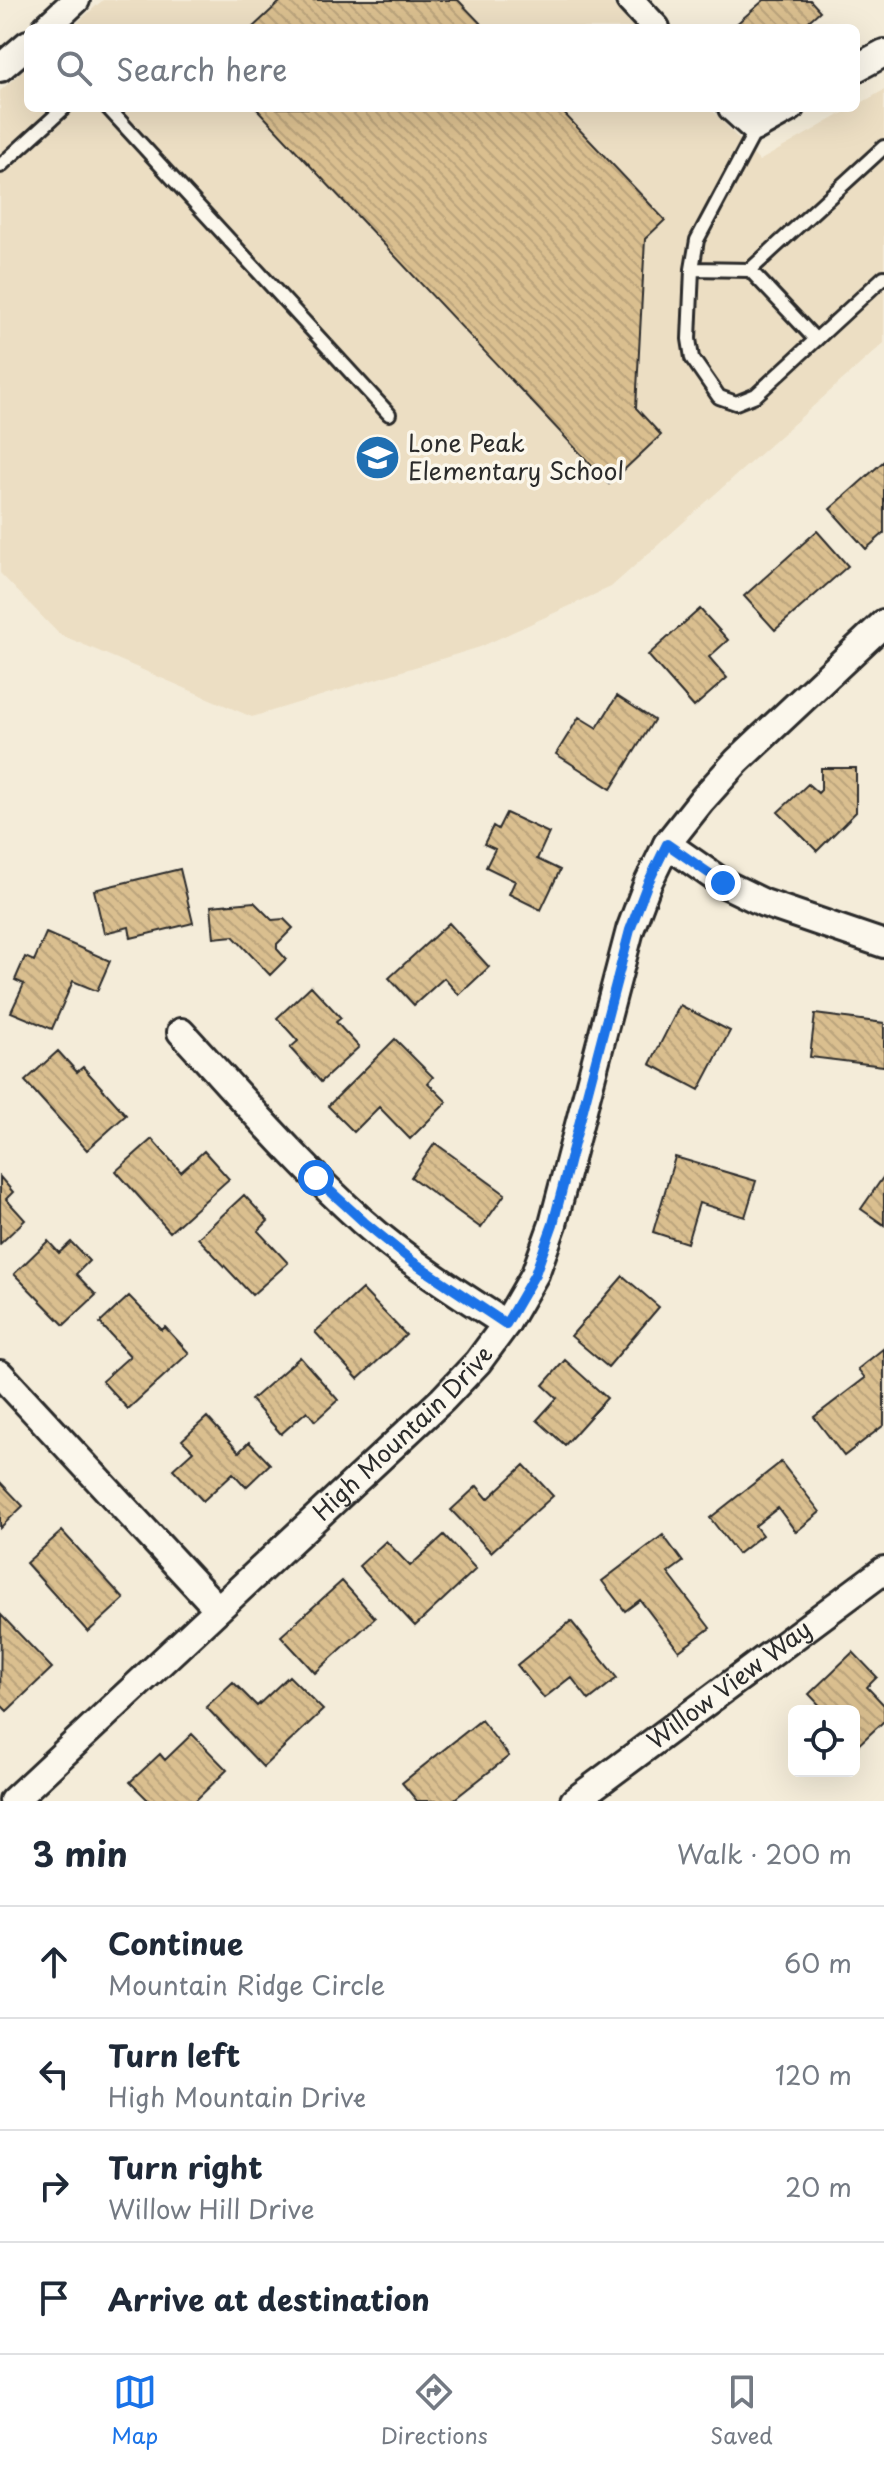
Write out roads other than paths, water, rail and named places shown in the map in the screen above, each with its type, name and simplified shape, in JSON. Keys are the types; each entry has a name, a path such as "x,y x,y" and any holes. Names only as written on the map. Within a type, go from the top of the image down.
{"street":[{"path":"50,24 76,0"},
{"path":"630,0 652,24"},
{"path":"0,68 24,47"},
{"path":"860,66 884,53"},
{"path":"736,112 754,128 783,112"},
{"name":"High Mountain Drive","path":"13,1801 443,1399 478,1362 506,1324 535,1274 553,1224 630,930 667,844 737,761 884,623"},
{"path":"667,844 723,883 764,903 884,944"},
{"path":"181,1032 316,1178 364,1222 413,1262 506,1324"},
{"path":"0,1374 218,1609"},
{"name":"Willow View Way","path":"574,1801 884,1570"}],"lane":[{"path":"0,166 60,112"},
{"path":"112,112 389,414"},
{"path":"754,128 697,240 692,269 689,339 692,358 719,397 736,403 756,395 884,277"},
{"path":"692,269 750,270 884,147"},
{"path":"750,270 816,340"}],"place":[{"name":"Lone Peak Elementary School","path":"377,458"}]}
